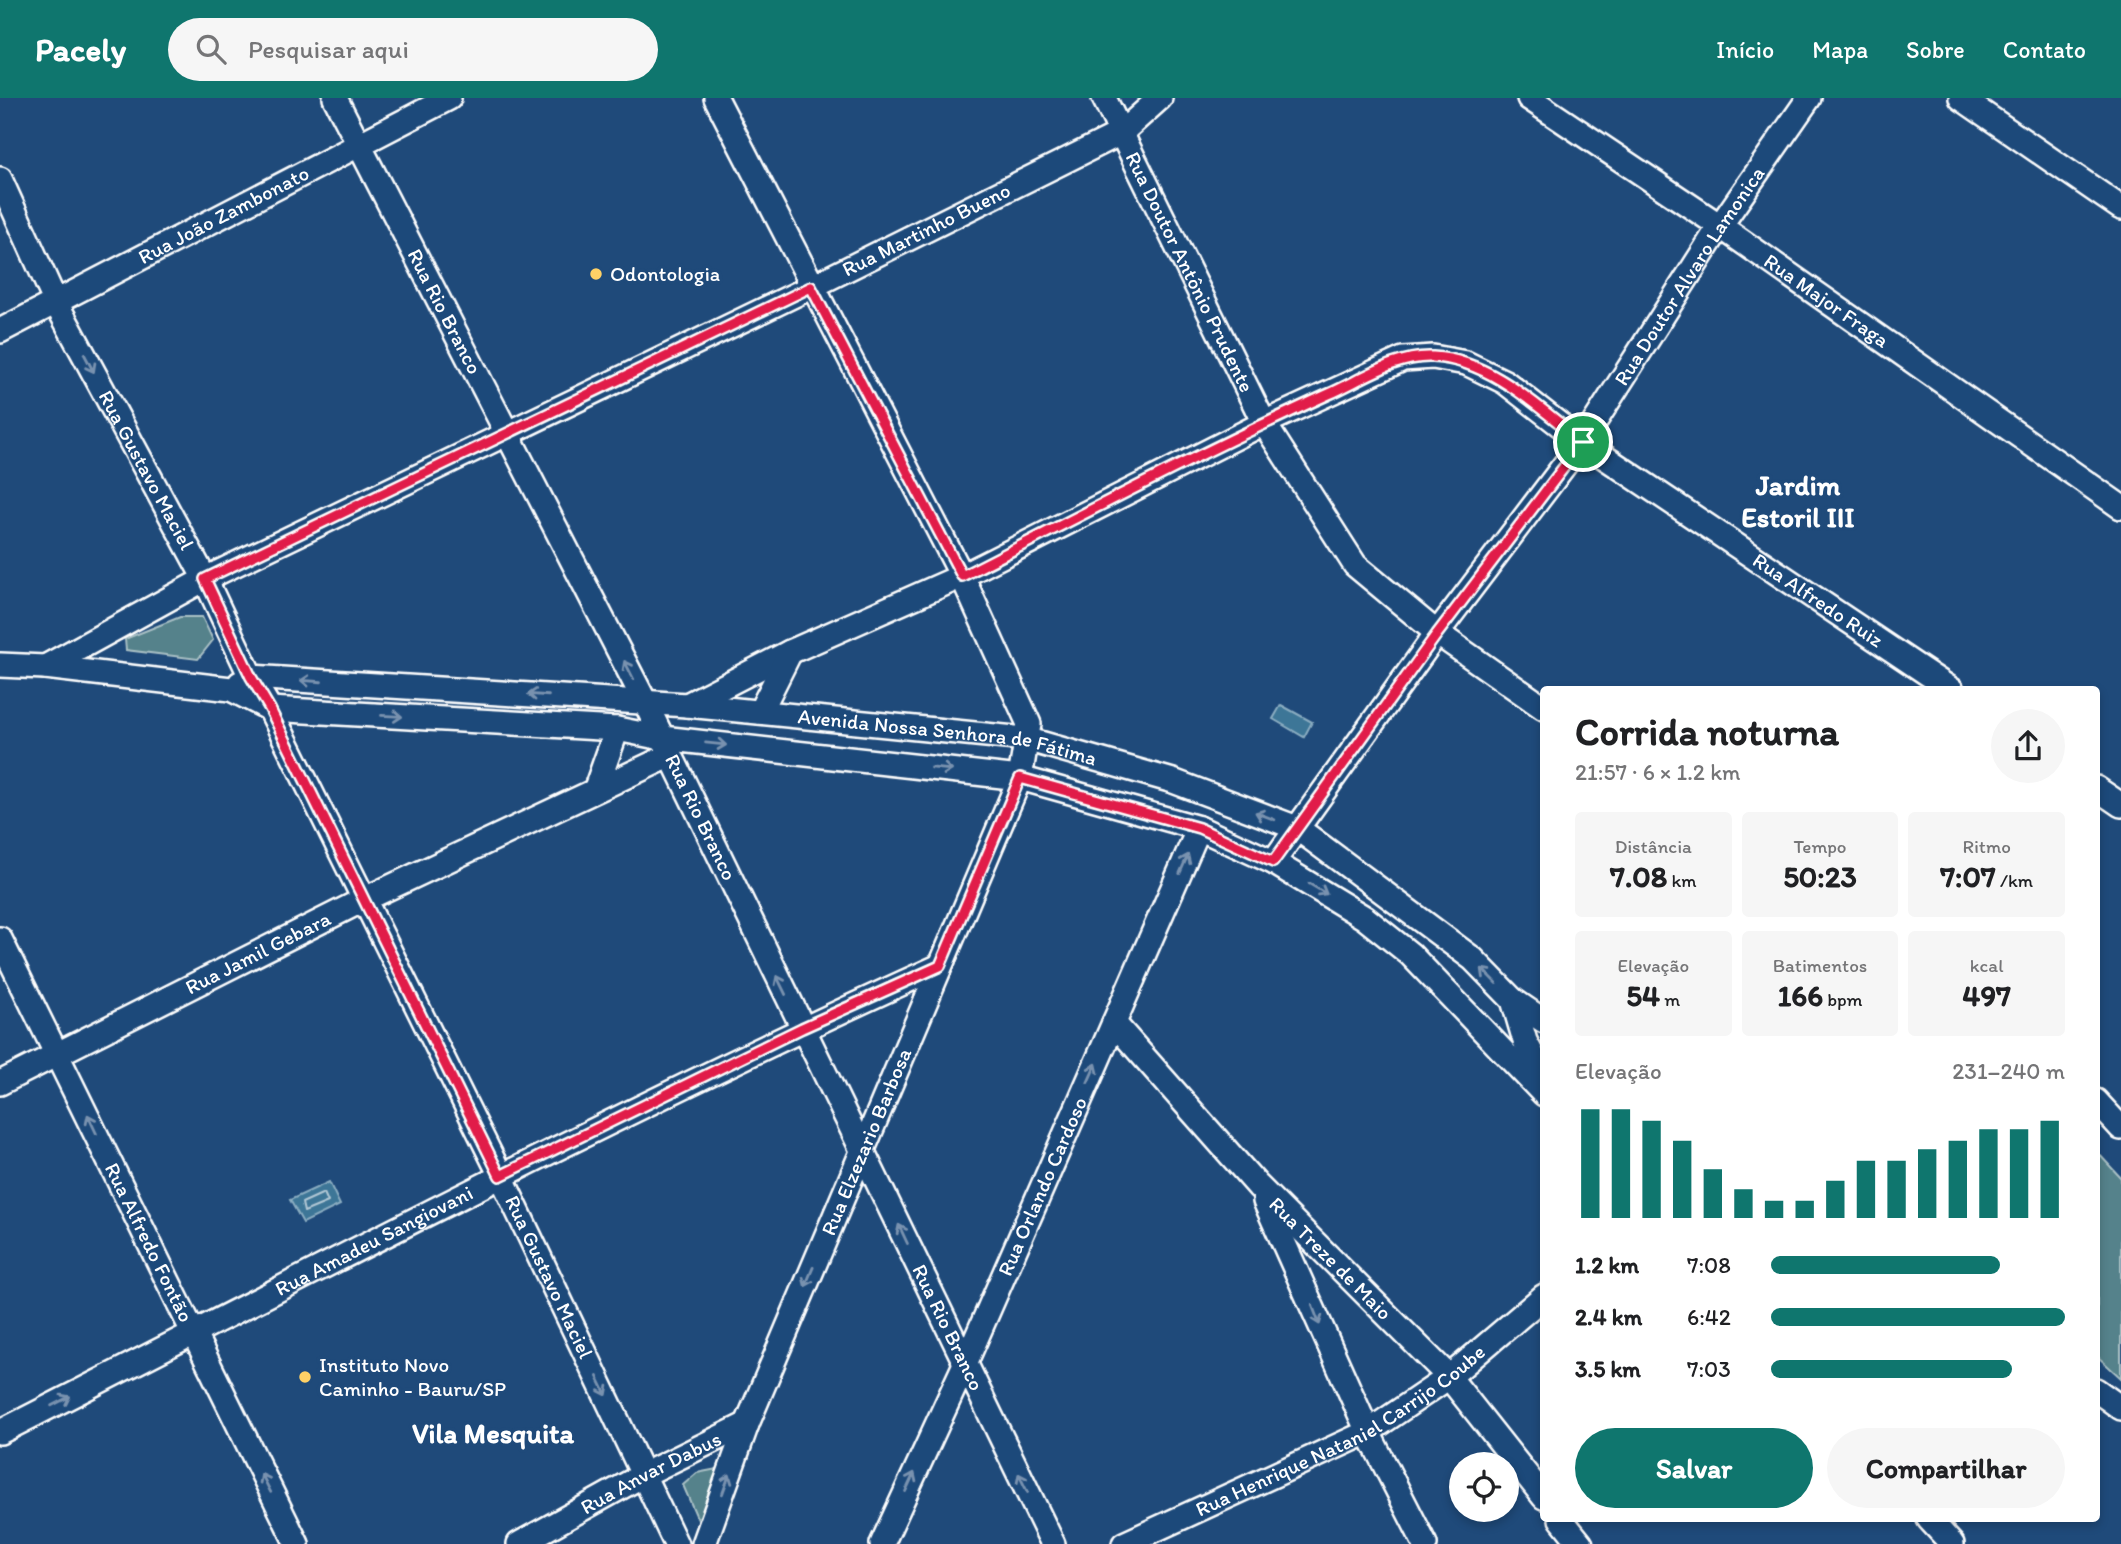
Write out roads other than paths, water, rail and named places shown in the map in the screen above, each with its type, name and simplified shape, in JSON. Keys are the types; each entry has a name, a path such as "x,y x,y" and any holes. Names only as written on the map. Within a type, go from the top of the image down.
{"street":[{"name":"Rua Rio Branco","path":"335,98 645,702 1053,1544"},
{"name":"Rua João Zambonato","path":"0,331 449,98"},
{"name":"Rua Elzezario Barbosa","path":"704,1544 747,1424 1020,778 1029,724 962,576 716,98"},
{"name":"Rua Doutor Antônio Prudente","path":"1104,98 1264,423 1355,565 1437,634 1540,705"},
{"name":"Rua Martinho Bueno","path":"44,667 205,579 509,434 1121,134 1160,98"},
{"name":"Rua Major Fraga","path":"1529,98 1720,226 2121,507"},
{"name":"Rua Doutor Alvaro Lamonica","path":"1273,862 1437,634 1583,442 1720,226 1809,98"},
{"path":"1961,98 2121,208"},
{"name":"Rua Gustavo Maciel","path":"0,179 57,303 205,579 251,677 270,709 645,1474 676,1544"},
{"name":"Rua Alfredo Ruiz","path":"790,652 962,576 1264,423 1403,359 1433,357 1465,363 1505,382 1583,442 1946,686"},
{"path":"687,705 790,652"},
{"path":"760,712 790,652"},
{"name":"Avenida Nossa Senhora de Fátima","path":"0,665 44,667 230,689 270,709 617,729 666,747 1020,778 1199,828 1273,862 1364,918 1410,954 1540,1090"},
{"path":"230,689 251,677"},
{"name":"Avenida Nossa Senhora de Fátima","path":"251,677 687,705 1026,740 1173,781 1297,828 1473,959 1515,1006 1525,1041 1540,1069"},
{"path":"596,788 617,729"},
{"name":"Rua Jamil Gebara","path":"0,1083 363,900 596,788 666,747"},
{"path":"2100,791 2121,805"},
{"name":"Rua Orlando Cardoso","path":"882,1544 965,1364 1199,828"},
{"name":"Rua Alfredo Fontão","path":"0,939 297,1544"},
{"name":"Rua Amadeu Sangiovani","path":"0,1432 500,1176 802,1028 940,966"},
{"path":"1481,1030 1515,1006 1540,1019"},
{"name":"Rua Treze de Maio","path":"1114,1023 1258,1186 1449,1377 1540,1492"},
{"path":"2100,1092 2121,1099"},
{"path":"2100,1105 2121,1128"},
{"path":"1258,1186 1367,1432 1425,1544"},
{"path":"1301,1278 1332,1262"},
{"name":"Rua Henrique Nataniel Carrijo Coube","path":"1124,1544 1367,1432 1449,1377 1540,1299"},
{"path":"2100,1393 2121,1408"},
{"name":"Rua Anvar Dabus","path":"519,1544 645,1474 747,1424"},
{"path":"1563,1522 1581,1544"},
{"path":"1932,1522 1952,1544"}],"water":[{"path":"1281,705 1312,722 1304,737 1273,719"},
{"path":"329,1182 340,1205 303,1223 290,1200"}],"place":[{"name":"Odontologia","path":"596,274"},
{"name":"Instituto Novo Caminho - Bauru/SP","path":"305,1377"}],"district":[{"name":"Jardim Estoril III","path":"1798,501"},
{"name":"Vila Mesquita","path":"493,1433"}]}
